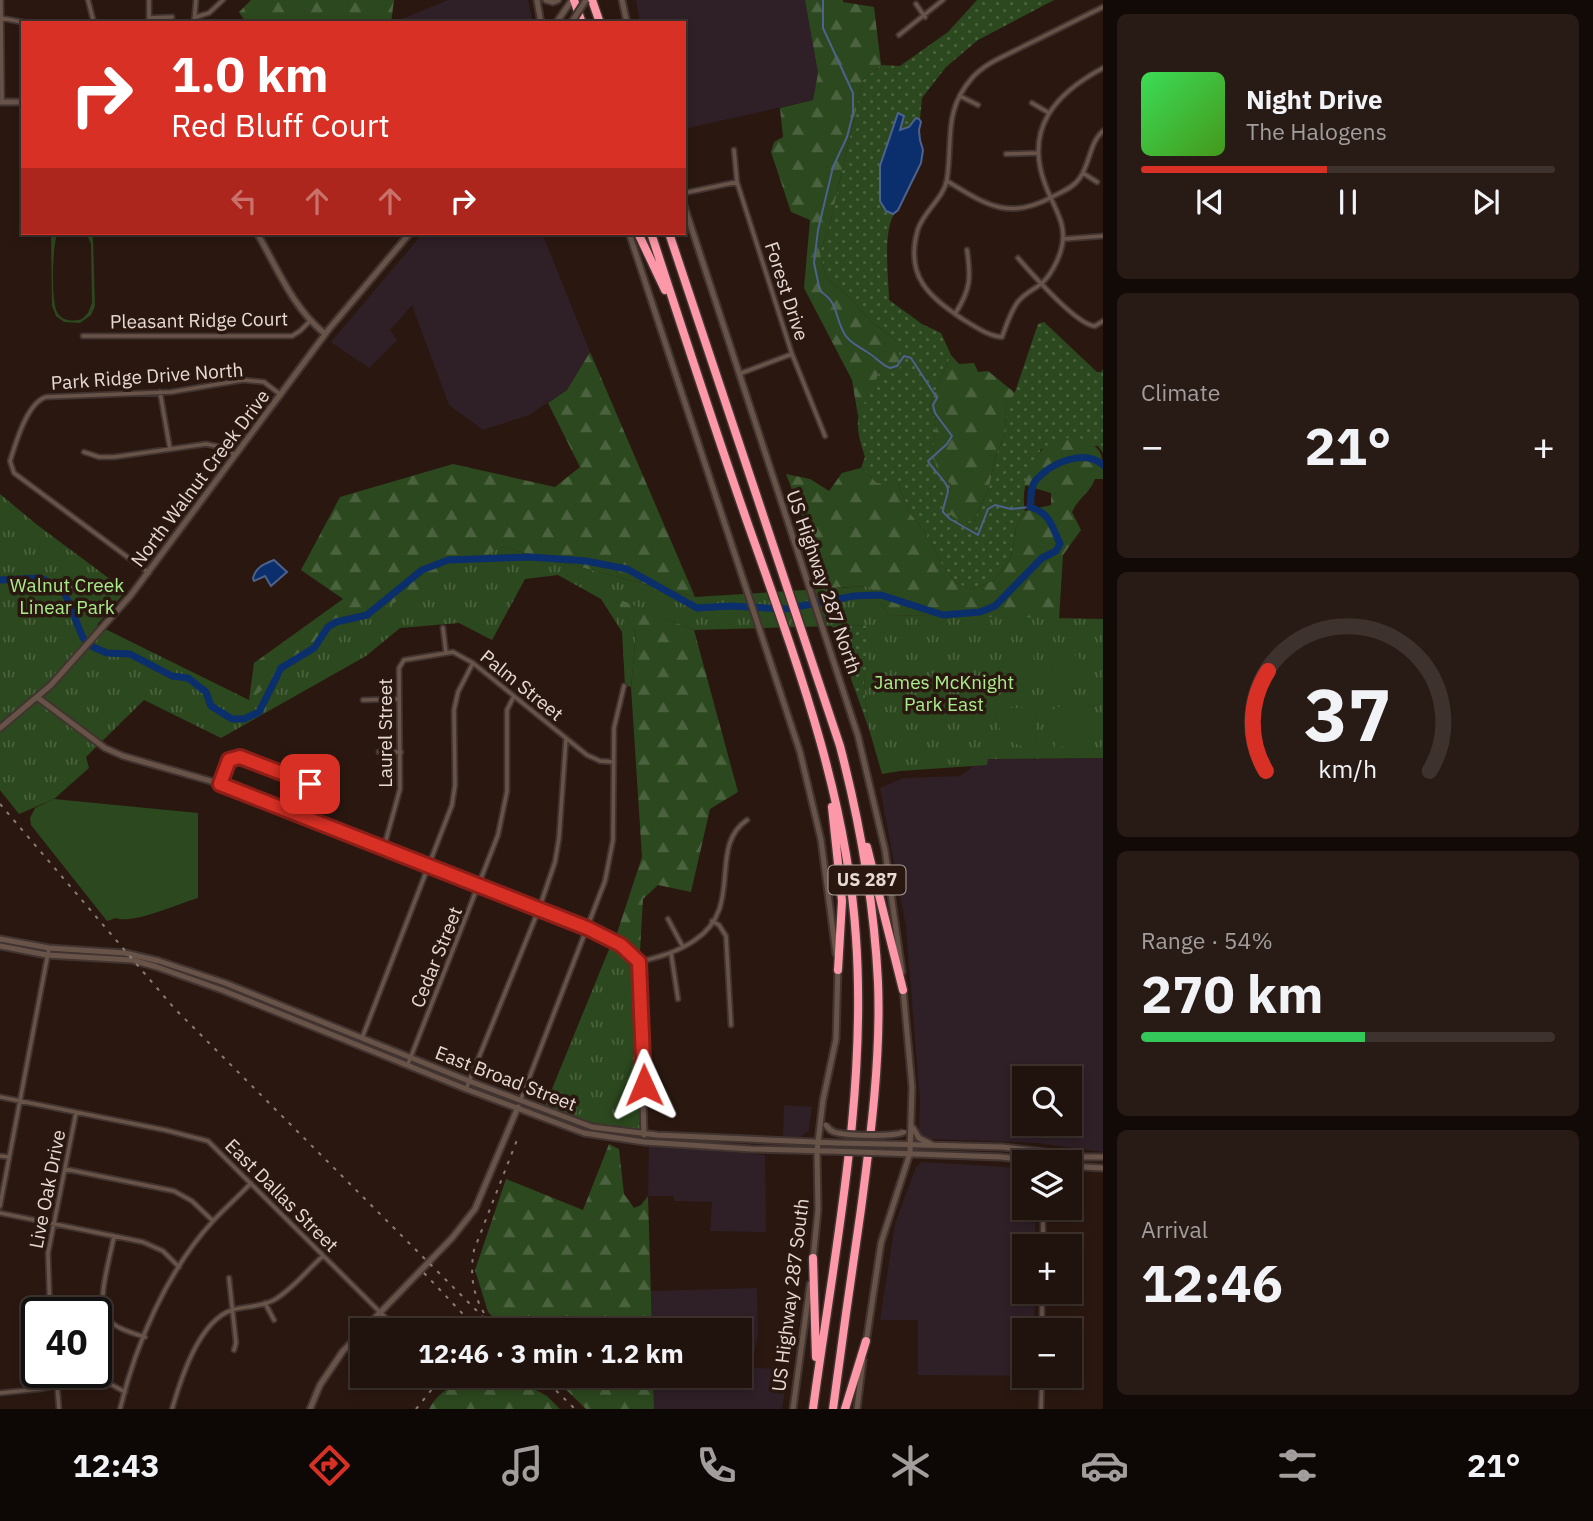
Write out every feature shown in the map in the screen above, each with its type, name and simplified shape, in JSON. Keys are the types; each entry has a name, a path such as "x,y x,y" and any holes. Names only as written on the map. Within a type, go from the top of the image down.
{"highway":[{"path":"573,0 581,21"},
{"path":"592,0 599,21"},
{"path":"639,235 674,305"},
{"name":"US 287","path":"652,235 764,569 831,783 853,902 859,1034 852,1131 813,1409"},
{"name":"US 287","path":"673,235 690,284 690,295 841,746 856,808 869,891 878,981 877,1053 868,1157 833,1409"},
{"path":"831,783 842,901 838,970"},
{"path":"856,808 903,990"},
{"path":"813,1258 817,1379"},
{"path":"845,1409 866,1341"}],"main road":[{"path":"537,0 541,21"},
{"path":"557,21 573,0"},
{"path":"572,21 586,0"},
{"path":"622,0 626,21"},
{"path":"1,102 21,102"},
{"name":"US Highway 287 North","path":"686,211 824,626 858,736 879,820 894,905 903,990 912,1087 910,1145"},
{"path":"258,235 295,302 325,334"},
{"name":"North Walnut Creek Drive","path":"0,727 37,697 78,655 149,573 325,334 408,235"},
{"path":"629,235 800,752 812,796 830,901 838,970 836,1040 822,1106 818,1143"},
{"path":"37,697 114,752 139,762 220,784 480,885 587,928 621,945 639,962 643,1142"},
{"name":"East Broad Street","path":"0,939 48,952 108,951 134,954 182,973 257,996 362,1038 466,1089 572,1130 605,1138 751,1149 910,1153 1012,1159"},
{"name":"East Broad Street","path":"0,946 158,964"},
{"path":"108,951 109,958"},
{"name":"East Broad Street","path":"224,986 254,1003 359,1045 469,1081 575,1123 607,1131 683,1137 1029,1150"},
{"path":"254,1003 257,996"},
{"path":"310,1409 329,1369 379,1311 452,1238 475,1209 520,1101"},
{"path":"822,1106 826,1125 830,1130 839,1133 895,1135 912,1125 919,1138 934,1145"},
{"path":"572,1130 575,1123"},
{"path":"605,1138 607,1131"},
{"path":"683,1137 683,1144"},
{"path":"751,1149 752,1140"},
{"name":"US Highway 287 South","path":"793,1409 808,1312 818,1210 818,1143"},
{"path":"857,1409 884,1230 907,1166 910,1145"},
{"path":"795,1151 810,1155 818,1165"},
{"path":"907,1166 927,1155"},
{"name":"East Broad Street","path":"1082,1155 1103,1157"},
{"path":"1082,1167 1103,1168"}],"street":[{"path":"1,0 1,102"},
{"path":"88,0 93,21"},
{"path":"149,0 149,21 172,17"},
{"path":"195,21 196,0"},
{"path":"196,17 209,13 223,0"},
{"path":"900,35 943,0"},
{"path":"916,4 925,17"},
{"path":"1103,7 985,66 969,81 949,123 947,181 919,225 914,253 918,276 931,297 994,337 1002,337 1017,303 1034,286 1041,284 1056,263 1063,239 1063,227 1044,183 1038,153 1040,133 1049,113 1070,88 1103,68"},
{"path":"1,18 21,22"},
{"path":"960,96 978,105"},
{"path":"1031,103 1049,113"},
{"path":"947,181 992,206 1005,209 1027,208 1076,183 1083,173 1097,137 1103,131"},
{"name":"Forest Drive","path":"734,150 737,182 792,354 825,436"},
{"path":"1006,154 1038,153"},
{"path":"1083,173 1097,182"},
{"path":"686,193 737,182"},
{"path":"1063,239 1103,236"},
{"path":"955,314 970,282 967,250"},
{"path":"1018,258 1041,284 1083,323 1095,326 1103,321"},
{"name":"Pleasant Ridge Court","path":"83,336 292,336 310,321"},
{"path":"738,374 792,354"},
{"name":"Park Ridge Drive North","path":"149,573 90,527 22,480 11,468 10,461 32,407 38,399 46,397 192,390 243,380 264,382 281,395"},
{"path":"160,392 170,449"},
{"path":"84,452 99,457 114,457 206,444 221,447 236,455"},
{"path":"443,628 446,653"},
{"name":"Palm Street","path":"404,660 446,653 458,654 592,758 614,762"},
{"name":"Laurel Street","path":"384,848 398,801 401,752 399,668 404,660"},
{"path":"359,1045 452,805 455,785 454,710 458,692 473,663"},
{"path":"520,1101 605,881 613,840 614,728 624,686"},
{"name":"Cedar Street","path":"409,1061 490,862 502,819 508,775 507,710 514,696"},
{"path":"363,700 398,699"},
{"path":"466,1089 539,909 555,862 566,738"},
{"path":"379,752 401,752"},
{"path":"220,784 229,760 240,757 310,784"},
{"path":"639,962 683,947 700,936 712,922 724,894 728,843 736,827 747,820"},
{"path":"668,919 683,947"},
{"path":"712,922 719,925 726,936 730,1025"},
{"path":"0,1206 48,952"},
{"path":"671,953 678,999"},
{"name":"East Dallas Street","path":"0,1097 201,1138 214,1146 386,1318"},
{"name":"Live Oak Drive","path":"49,1297 47,1269 76,1113"},
{"path":"0,1156 9,1157"},
{"path":"65,1169 174,1191 192,1201 213,1221"},
{"path":"120,1409 145,1337 178,1267 213,1221 251,1183"},
{"path":"0,1213 153,1245 163,1251 178,1267"},
{"path":"114,1236 103,1296 104,1312 113,1323 145,1337"},
{"path":"172,1409 186,1369 206,1329 213,1321 233,1310 278,1298 323,1256"},
{"path":"229,1278 236,1343 234,1350"},
{"path":"265,1303 274,1321"},
{"path":"112,1386 125,1392"},
{"path":"0,1393 32,1388"},
{"path":"58,1388 59,1409"},
{"path":"1041,1409 1042,1388"}],"shaded area":[{"path":"448,0 528,0 533,21 397,21"},
{"path":"636,0 805,0 818,73 813,100 686,129 686,21 640,21"},
{"path":"421,235 543,235 590,352 567,390 529,415 483,430 449,405 412,305 390,330 397,340 369,368 331,342"},
{"path":"1103,758 1103,1152 1038,1143 930,1139 923,1136 919,1130 920,1101 906,927 880,788 903,778 960,776 975,765 987,764 987,759"},
{"path":"784,1105 812,1107 809,1130 801,1137 783,1136"},
{"path":"649,1145 765,1155 766,1232 710,1231 712,1202 674,1201 673,1196 648,1196"},
{"path":"922,1162 1012,1167 1012,1220 1035,1220 1035,1234 1012,1234 1012,1304 1035,1304 1034,1318 1012,1318 1012,1376 918,1375 918,1320 880,1320 895,1224 916,1167"},
{"path":"757,1288 758,1335 752,1363 752,1318 652,1318 651,1291"},
{"path":"752,1368 788,1369 782,1409 654,1409 653,1388 752,1388"}],"green space":[{"path":"251,0 394,0 391,21 245,21 239,12"},
{"path":"805,0 843,0 874,7 881,65 863,80 829,228 820,252 826,278 846,294 872,322 899,343 900,369 890,373 880,371 858,416 852,380 804,288 810,220 791,212 771,152 774,142 783,137 780,108 813,100 818,73"},
{"path":"977,0 1054,0 978,40 946,67 922,98 919,130 923,156 889,227 889,300 922,324 941,333 951,355 929,407 936,421 933,454 951,484 947,501 974,521 989,488 994,462 1006,430 1005,408 1015,392 1038,324 1044,322 1097,372 1103,369 1103,453 1098,446 1041,449 1025,486 1025,511 1016,527 1009,561 993,581 971,589 956,583 941,563 928,536 909,512 898,483 877,483 861,468 865,457 858,420 863,402 899,343 872,322 846,294 826,278 820,252 829,228 863,80 881,65 900,66 948,32"},
{"path":"51,235 57,235 53,259 55,306 64,319 71,320 82,319 92,303 91,244 87,235 91,235 95,306 91,315 80,323 64,322 56,316 52,306"},
{"path":"590,352 695,597 502,547 249,700 254,663 343,599 301,570 340,497 453,464 555,487 580,467 548,403 567,390"},
{"path":"951,355 959,364 974,363 978,372 988,371 1015,393 1005,408 1006,430 994,462 989,488 974,521 961,522 950,514 947,501 951,484 938,472 933,454 936,421 929,407"},
{"path":"1078,437 1100,452 1103,479 1095,479 1072,512 1081,530 1063,555 1059,619 889,615 869,586 830,588 786,474 810,479 829,491 842,473 861,468 877,483 898,483 909,512 928,536 941,563 956,583 971,589 993,581 1009,561 1016,527 1025,511 1051,505 1051,493 1024,485 1037,456 1055,441"},
{"path":"0,494 126,591 97,625 249,700 337,632 502,547 695,597 869,586 889,615 1103,619 1103,758 988,759 987,765 882,774 869,729 864,685 871,625 694,630 614,597 636,633 631,687 625,685 622,632 601,599 558,575 525,579 492,640 459,623 400,628 366,656 221,738 144,700 86,757 89,768 54,799 19,814 0,790"},
{"path":"613,596 694,630 738,792 710,809 691,892 658,885 643,899 640,951 617,933 642,857 631,687 636,633"},
{"path":"872,625 864,685 869,729 832,626"},
{"path":"1051,648 1074,655 1086,664 1092,679 1092,688 1055,689 1052,686"},
{"path":"1033,649 1035,687 1031,690 994,691 997,673 1004,661"},
{"path":"1093,705 1091,722 1084,735 1071,744 1055,748 1053,710 1056,707"},
{"path":"1032,707 1036,711 1037,748 1013,743 1002,733 996,718 996,709"},
{"path":"54,799 198,813 198,898 133,919 116,918 107,921 31,825 30,818 35,808"},
{"path":"612,942 638,963 638,1085 646,1086 646,1128 633,1130 582,1120 545,1106"},
{"path":"609,1144 619,1149 624,1194 634,1208 641,1205 648,1196 652,1318 494,1318 488,1312 475,1270 506,1179 583,1210"},
{"path":"449,1388 532,1388 547,1396 560,1409 429,1409"},
{"path":"564,1388 653,1388 654,1409 586,1409"}],"water":[{"path":"898,113 904,116 900,130 909,127 916,118 919,119 923,150 921,163 898,210 893,214 886,211 880,201 880,166"},
{"path":"274,560 287,572 271,586 265,576 254,581 254,574 258,569"}],"waterway":[{"path":"823,0 823,28 853,93 853,114 847,137 833,167 818,230 814,263 820,291 833,304 849,340 890,368 897,366 904,356 911,358 937,398 933,405 935,413 952,436 928,461 947,486 943,512 978,535 988,509 995,505 1011,509 1030,507"},
{"path":"0,580 41,578 54,585 65,594 83,638 93,647 107,653 130,654 172,676 188,678 206,692 211,706 232,719 244,719 259,712 281,668 314,648 328,627 336,622 367,615 422,570 448,560 530,557 586,561 627,569 697,608 730,606 785,609 854,596 881,595 943,615 980,612 995,606 1042,558 1056,551 1060,544 1046,517 1030,507 1036,480 1050,468 1068,460 1087,458 1103,465"}],"railway":[{"path":"0,804 174,1008 484,1318"},
{"path":"484,1313 473,1282 474,1250 517,1140"},
{"path":"424,1273 467,1318"},
{"path":"416,1409 433,1388"},
{"path":"553,1388 575,1409"}],"route":[{"path":"310,784 246,758 235,757 226,764 220,784 587,928 621,945 639,962 644,1085"}],"park label":[{"name":"Walnut Creek Linear Park","path":"67,596"},
{"name":"James McKnight Park East","path":"944,693"}]}
